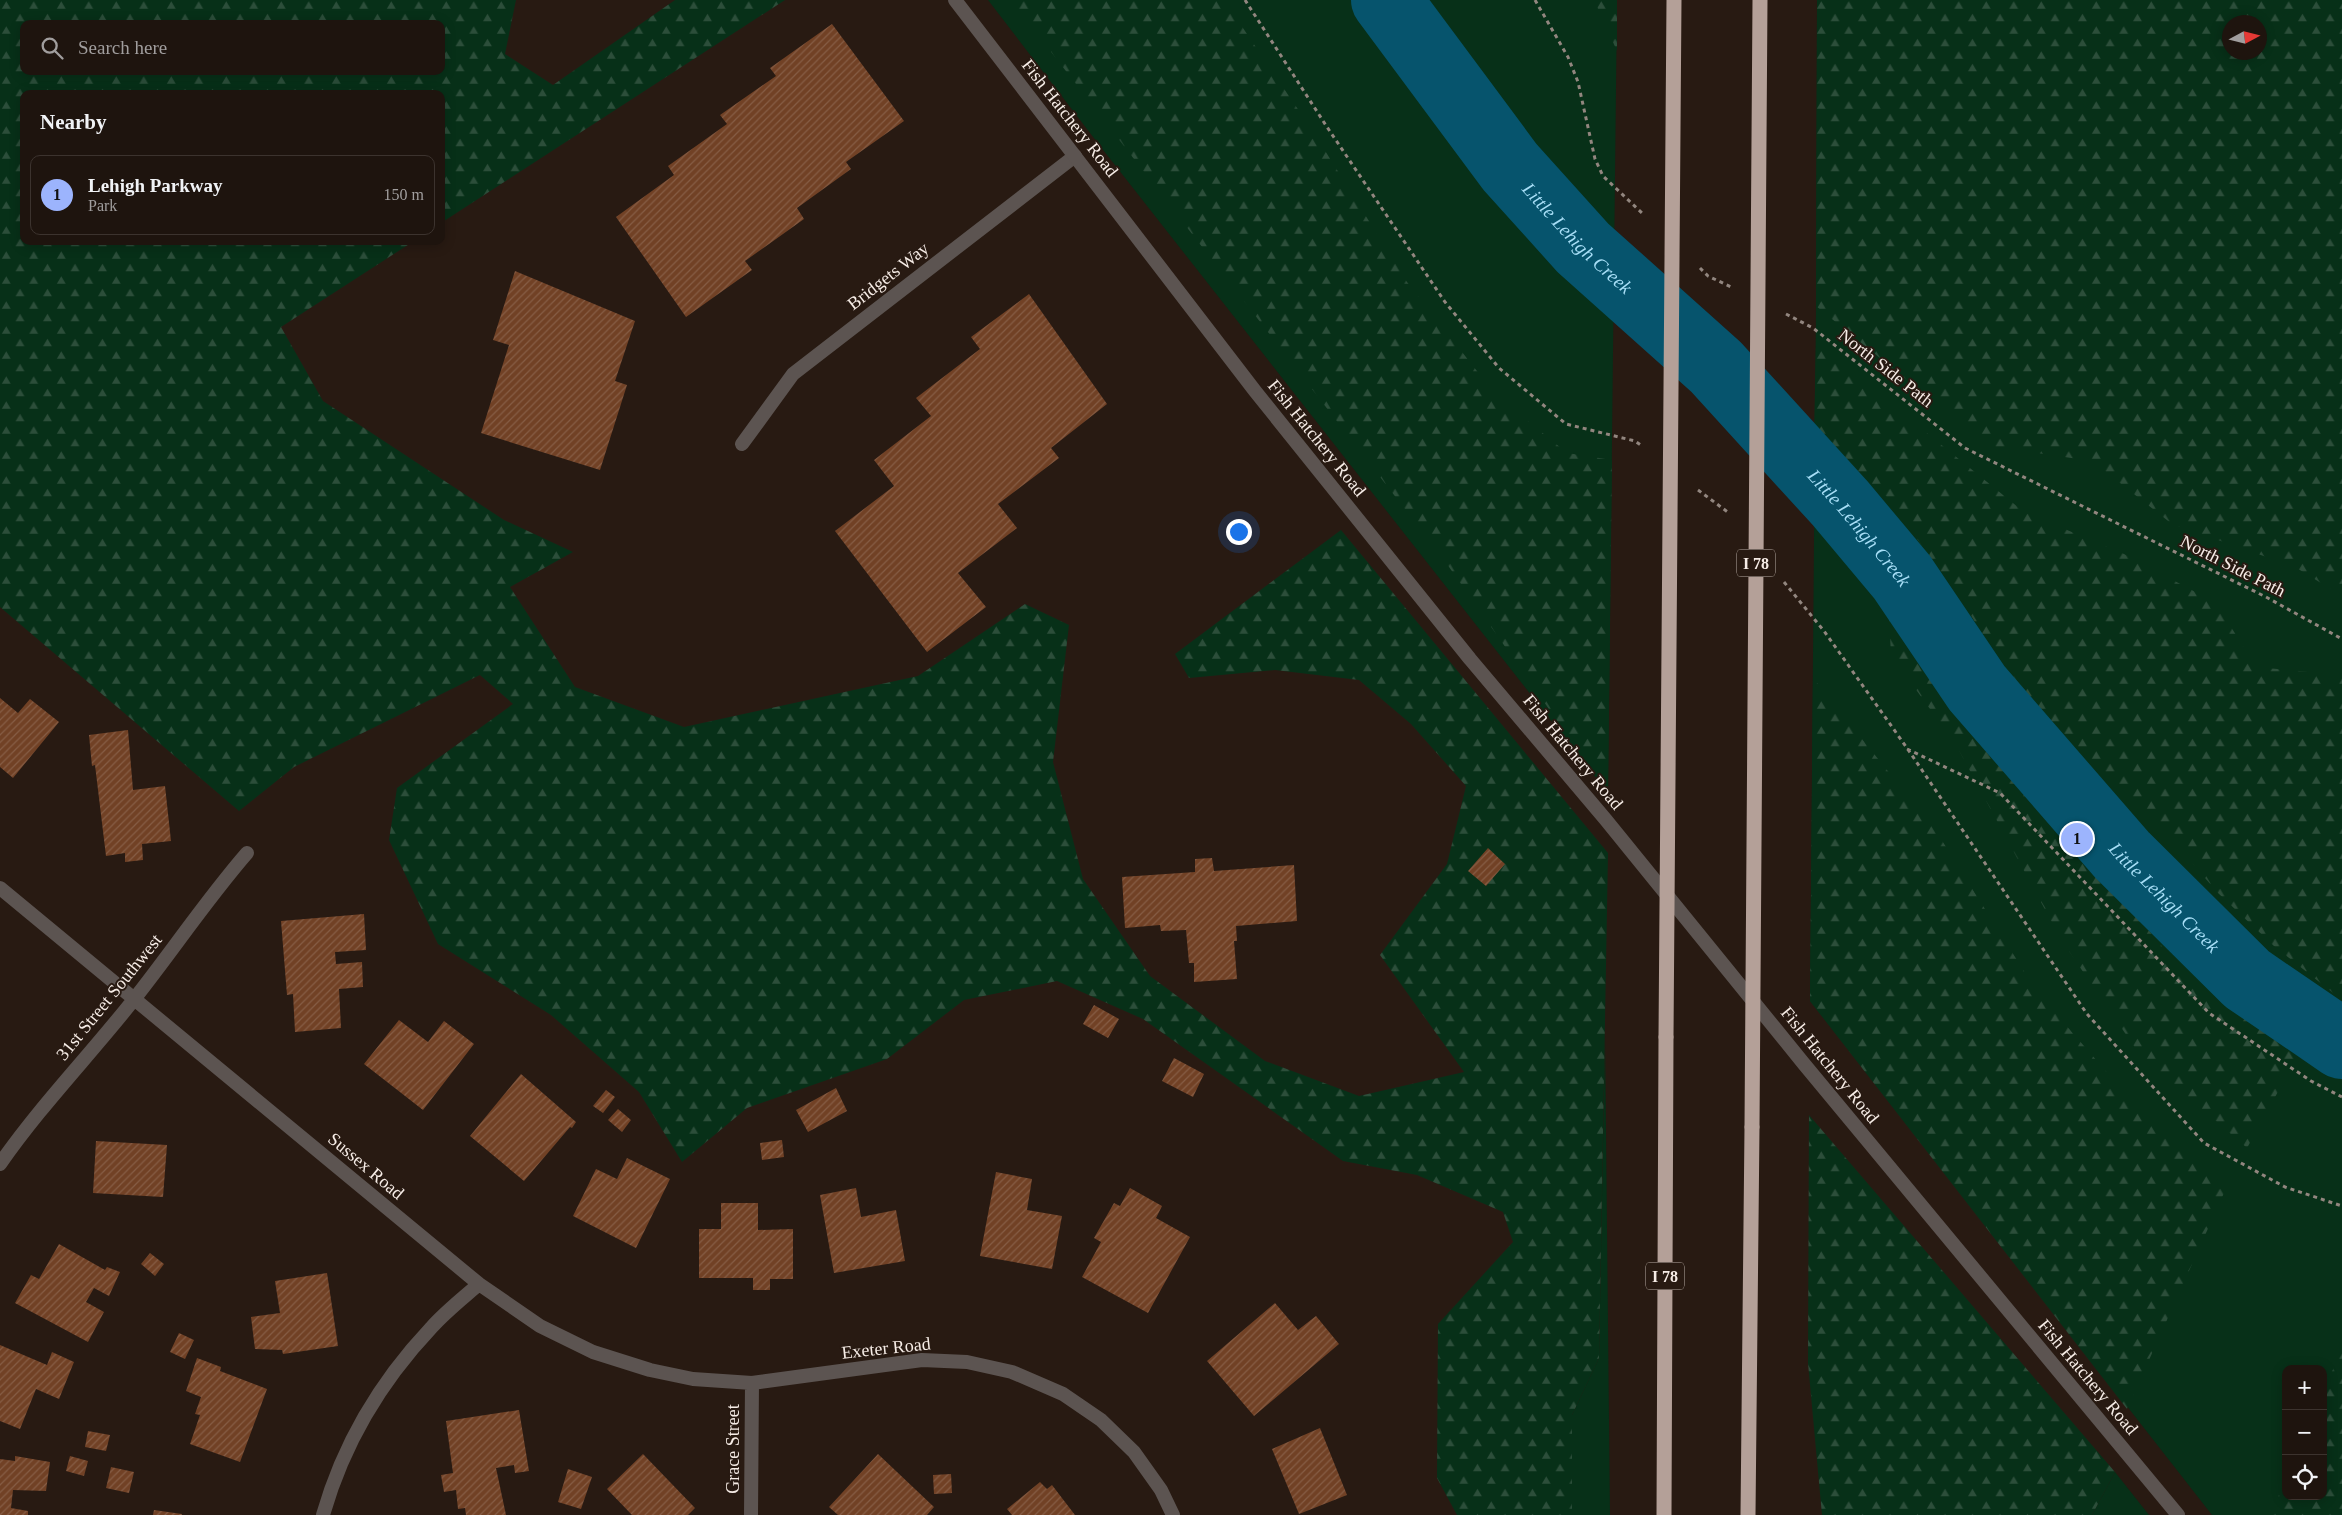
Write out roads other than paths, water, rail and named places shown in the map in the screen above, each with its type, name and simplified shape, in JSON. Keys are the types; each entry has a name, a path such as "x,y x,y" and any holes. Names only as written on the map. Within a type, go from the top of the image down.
{"highway":[{"name":"I 78","path":"1664,1515 1674,0"},
{"name":"I 78","path":"1748,1515 1760,0"}],"street":[{"name":"Fish Hatchery Road","path":"955,0 1255,391 1470,659 1606,820 1816,1079 2178,1515"},
{"name":"Bridgets Way","path":"742,444 793,374 1075,156"},
{"name":"31st Street Southwest","path":"0,1164 24,1130 135,998 247,853"},
{"name":"Sussex Road","path":"0,888 479,1284 540,1326 593,1352 650,1370 693,1379 752,1383"},
{"path":"322,1515 330,1490 356,1431 390,1376 431,1327 479,1284"},
{"name":"Exeter Road","path":"752,1383 922,1360 967,1362 1012,1372 1063,1394 1101,1420 1134,1452 1161,1490 1173,1515"},
{"name":"Grace Street","path":"751,1515 752,1383"}],"waterway":[{"name":"Little Lehigh Creek","path":"1386,0 1510,167 1583,248 1716,367 1840,503 1902,577 1977,688 2122,855 2247,979 2342,1044"}],"place":[{"name":"Lehigh Parkway","path":"2077,839"}]}
